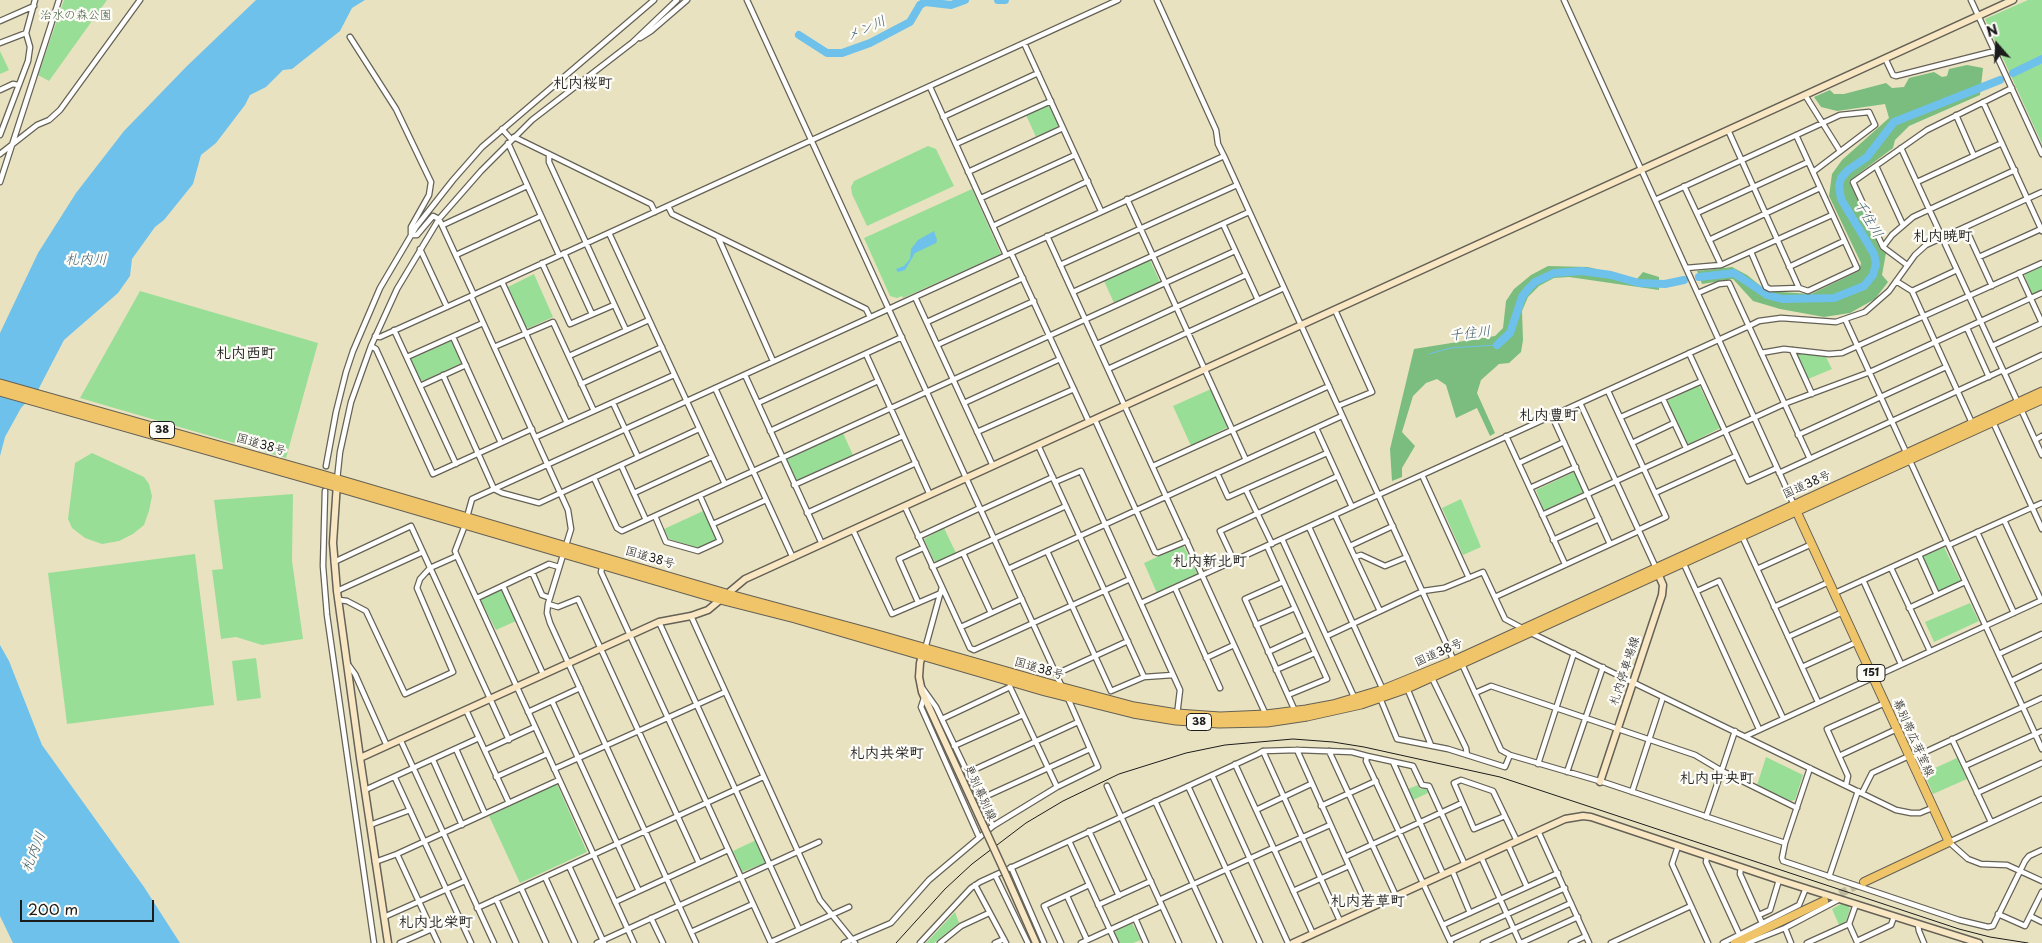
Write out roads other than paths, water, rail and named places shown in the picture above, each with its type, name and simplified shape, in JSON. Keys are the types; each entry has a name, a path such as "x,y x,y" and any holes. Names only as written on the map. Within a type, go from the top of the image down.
{"highway":[{"name":"国道38号","path":"0,384 723,597 924,652 1011,680 1177,717 1266,718 1335,711 1407,688 1432,678 1458,662"},
{"name":"国道38号","path":"0,391 325,479"},
{"name":"国道38号","path":"1908,456 1993,422 2042,392"},
{"name":"国道38号","path":"1266,718 1383,695 1908,456 1972,423 2042,399"},
{"name":"国道38号","path":"1682,560 1742,536 1795,508"}],"main road":[{"name":"幕別帯広芽室線","path":"1795,508 1948,842"},
{"path":"1864,882 1948,842"},
{"path":"1738,939 1824,901"}],"street":[{"path":"0,182 59,0"},
{"path":"0,154 37,125 49,120 60,110 140,0"},
{"path":"374,943 327,615 323,566 325,479 336,412 346,372 380,288 411,235 453,180 502,129 654,0"},
{"path":"388,943 360,758 334,562 334,518 340,452 351,402 371,346 396,289 440,219 481,171 532,120 633,42 677,0"},
{"path":"633,42 651,31 686,0"},
{"path":"747,0 1098,766 1056,787 993,826 930,880 891,923 854,941 844,943"},
{"path":"375,336 380,337 447,307 1118,0"},
{"path":"1157,0 1216,130 1218,144 1378,495 1501,750 1538,764 1632,792 1785,843"},
{"path":"1564,0 1795,508"},
{"path":"1971,0 2042,154"},
{"path":"360,758 630,634 668,619 691,616 708,610 746,579 2013,0"},
{"path":"0,22 35,3"},
{"path":"0,135 28,61 30,47 26,33 35,3"},
{"path":"0,43 26,33"},
{"path":"350,37 396,109 431,182 429,195 411,227 411,235"},
{"path":"1024,43 1101,211"},
{"path":"1885,58 1893,75 1896,76 1994,51"},
{"path":"944,117 1038,73"},
{"path":"0,90 13,84 18,85"},
{"path":"930,87 993,226 1023,278 1074,388 1158,554 1187,541"},
{"path":"1908,265 1883,247 1853,182 1927,130 2012,88"},
{"path":"1805,95 1840,151"},
{"path":"956,144 1050,101"},
{"path":"1979,257 2041,230 1983,102"},
{"path":"1655,200 1840,115 1869,112 1875,125 1812,172"},
{"path":"1956,115 1974,156"},
{"path":"968,172 1063,128"},
{"path":"502,129 511,140 527,186 592,314"},
{"path":"1728,130 1798,288"},
{"path":"1751,252 1766,287 1770,289 1798,288 1808,291 1857,268 1796,135"},
{"path":"511,140 549,154 651,204 655,212"},
{"path":"1917,182 2002,143"},
{"path":"1901,148 2042,455"},
{"path":"549,154 549,162 626,330"},
{"path":"980,198 1075,155"},
{"path":"634,943 455,551 472,499 1224,156"},
{"path":"1697,213 1808,162"},
{"path":"1876,166 1903,224"},
{"path":"1883,247 1903,224 2015,170"},
{"path":"993,226 1088,181"},
{"path":"1060,265 1237,184"},
{"path":"442,225 527,186"},
{"path":"1684,186 1721,266"},
{"path":"1709,240 1820,188"},
{"path":"1141,603 1760,321 1781,318 1836,322 1865,312 1889,292 1921,250 1941,237 2042,192"},
{"path":"1127,199 1246,460"},
{"path":"668,206 672,214 866,309 870,317"},
{"path":"1073,292 1249,212"},
{"path":"1686,268 1721,266 1832,214"},
{"path":"411,235 417,235 433,216 440,219 483,323 561,493 571,521 571,529 548,604 547,613 644,832 696,943"},
{"path":"456,255 541,216"},
{"path":"1223,224 1258,300"},
{"path":"1965,227 1992,286"},
{"path":"608,233 724,484"},
{"path":"717,236 773,361"},
{"path":"1047,236 1266,718"},
{"path":"1789,267 1844,241"},
{"path":"420,249 447,307"},
{"path":"594,478 617,528 622,531 1235,251"},
{"path":"542,263 570,324 614,305"},
{"path":"1761,354 1771,350 1829,354 1842,353 2042,263"},
{"path":"1912,291 1957,270"},
{"path":"1992,346 2042,323 2019,274"},
{"path":"1097,344 1246,275"},
{"path":"927,322 1023,278"},
{"path":"1896,281 1912,291 1972,423"},
{"path":"502,282 567,423"},
{"path":"1698,293 1719,284 1729,283 1810,459"},
{"path":"1108,369 1284,288"},
{"path":"1542,515 1754,417 1870,372 2042,293"},
{"path":"915,297 993,466"},
{"path":"937,345 1034,302"},
{"path":"1335,310 1372,392 1338,406"},
{"path":"1845,319 2042,749"},
{"path":"569,356 649,320"},
{"path":"494,347 553,322 594,411"},
{"path":"407,357 483,323"},
{"path":"1966,328 1989,377"},
{"path":"394,330 456,464"},
{"path":"453,336 501,443"},
{"path":"758,403 902,337"},
{"path":"371,346 376,350 433,474 532,429"},
{"path":"581,384 662,347"},
{"path":"1792,350 1812,394"},
{"path":"1689,353 1748,481 1810,459 1957,391 2042,355"},
{"path":"866,354 930,495"},
{"path":"964,403 1060,359"},
{"path":"420,386 466,365"},
{"path":"1798,435 1946,367"},
{"path":"536,438 674,374"},
{"path":"443,375 494,489 539,503 699,429"},
{"path":"745,375 822,544"},
{"path":"770,431 878,381"},
{"path":"1620,418 1702,381"},
{"path":"1153,466 1329,386"},
{"path":"715,388 793,558"},
{"path":"977,432 1074,388"},
{"path":"1495,597 1666,517 1608,391"},
{"path":"1662,398 1686,448"},
{"path":"613,402 638,457"},
{"path":"1580,403 1657,571"},
{"path":"1008,569 1342,416"},
{"path":"1552,416 1610,544"},
{"path":"1993,422 2042,529"},
{"path":"1632,443 1674,423"},
{"path":"1316,428 1352,507"},
{"path":"794,485 903,436"},
{"path":"1506,436 1565,564"},
{"path":"2035,440 2042,436"},
{"path":"1519,463 1564,442"},
{"path":"1038,445 1144,677"},
{"path":"1216,473 1228,498 1327,453"},
{"path":"1655,493 1736,456"},
{"path":"634,493 712,457"},
{"path":"807,513 916,463"},
{"path":"621,465 646,520"},
{"path":"1530,488 1576,467"},
{"path":"918,537 981,509 1081,471 1180,690 1177,717"},
{"path":"1422,475 1469,578"},
{"path":"1234,561 1220,530 1338,476"},
{"path":"1246,490 1257,513 1283,582 1326,679 1288,695"},
{"path":"655,516 666,542 698,551 720,541 700,496"},
{"path":"713,524 766,500"},
{"path":"1835,593 1919,554 1977,532 2042,503"},
{"path":"932,567 1066,506"},
{"path":"905,507 970,648 974,650 1130,579"},
{"path":"1335,515 1380,611"},
{"path":"1554,540 1599,519"},
{"path":"1746,736 2042,600 2004,520"},
{"path":"334,562 411,526 508,740"},
{"path":"1350,546 1393,526"},
{"path":"1308,527 1353,623 1383,695 1397,739 1431,745 1505,767 1510,754"},
{"path":"853,530 892,614 941,593"},
{"path":"1977,532 2014,613"},
{"path":"1742,536 1818,702"},
{"path":"1282,539 1355,699"},
{"path":"1757,569 1812,544"},
{"path":"918,602 899,559 923,548"},
{"path":"1047,551 1111,691 1144,677 1174,675"},
{"path":"338,591 423,552"},
{"path":"963,553 991,613"},
{"path":"1919,554 1937,595"},
{"path":"1355,557 1361,555 1385,566 1407,557"},
{"path":"339,600 347,601 366,611 405,694 453,672 417,588 420,579 430,568 457,556"},
{"path":"1682,560 1759,729"},
{"path":"604,562 601,572 771,943 849,907"},
{"path":"477,598 549,564 559,567"},
{"path":"1891,568 1930,651"},
{"name":"札内停車場線","path":"1600,782 1662,595 1663,585 1657,571"},
{"path":"532,572 542,595 550,598"},
{"path":"1326,636 1423,591 1444,588 1483,572 1505,619 1527,631 1904,812 1920,813 1932,808"},
{"path":"1863,580 1902,664"},
{"path":"1697,591 1720,581 1783,718"},
{"path":"1283,582 1244,599 1295,711"},
{"path":"1774,607 1829,582"},
{"path":"1909,608 1966,582"},
{"path":"503,586 543,674"},
{"path":"924,652 942,587"},
{"path":"1174,588 1220,688"},
{"path":"548,604 558,607 578,598 699,863"},
{"path":"961,627 1022,599"},
{"path":"1256,626 1295,608"},
{"path":"1788,637 1843,612"},
{"path":"691,616 820,900 854,941"},
{"path":"659,622 799,929"},
{"path":"1268,652 1306,634"},
{"path":"1999,654 2042,634"},
{"path":"1056,674 1128,642"},
{"path":"1802,667 1857,642"},
{"path":"1206,658 1234,646"},
{"name":"更別幕別線","path":"924,652 918,677 924,698 1036,943"},
{"path":"1276,670 1315,653"},
{"path":"1538,764 1574,653"},
{"path":"347,662 355,674 387,746"},
{"path":"2011,680 2042,666"},
{"path":"1567,772 1603,667"},
{"path":"1432,678 1466,748 1467,755"},
{"path":"942,718 1011,680 1023,715 1056,787"},
{"path":"920,685 925,689 942,718 993,826"},
{"path":"1475,694 1491,686 1557,710 1695,755 1722,771 1797,808"},
{"path":"528,712 580,688"},
{"path":"1407,688 1431,745"},
{"path":"554,769 725,692"},
{"path":"1632,792 1663,697"},
{"path":"924,698 921,707 978,838"},
{"path":"1829,877 1860,792 1872,773 2042,698"},
{"path":"552,701 639,891"},
{"path":"1846,785 1848,776 1827,729 1885,703"},
{"path":"466,710 509,803"},
{"path":"954,746 1023,715"},
{"path":"967,773 1078,722"},
{"path":"485,750 535,728"},
{"path":"1839,756 1897,730"},
{"path":"1965,766 2042,731"},
{"path":"1706,817 1735,732"},
{"path":"365,790 479,738"},
{"path":"400,739 494,943"},
{"path":"1952,739 1991,822"},
{"path":"456,749 485,814"},
{"path":"980,799 1090,749"},
{"path":"1296,750 1368,908"},
{"path":"1263,751 1340,921"},
{"path":"920,943 976,885 1011,867 1263,751 1352,752 1413,766 1422,785 1429,786 1465,865"},
{"path":"1330,751 1396,896"},
{"path":"496,777 548,754"},
{"path":"1367,756 1366,760 1398,832 1450,942 1565,888"},
{"path":"433,760 462,825"},
{"path":"1393,762 1443,874"},
{"path":"1977,793 2042,763"},
{"path":"1235,764 1313,934"},
{"path":"1810,768 1785,843 1783,861 1959,920 1988,927 1993,926 2020,870 2029,856 2042,850"},
{"path":"1212,775 1288,943"},
{"path":"477,908 763,777"},
{"path":"394,778 471,943"},
{"path":"375,862 424,842 559,780"},
{"path":"1505,816 1474,829 1454,783 1461,780 1493,791 1505,816 1517,841"},
{"path":"1321,806 1376,782"},
{"path":"1256,810 1311,784"},
{"path":"1108,786 1179,943"},
{"path":"1188,786 1260,943"},
{"path":"2042,799 1948,842 1968,859 1981,864 2002,864 2020,870 2042,881"},
{"path":"1155,801 1220,943"},
{"path":"1345,857 1462,803"},
{"path":"370,825 410,810"},
{"path":"1293,943 1538,831 1576,816 1591,817 1779,880 1979,943"},
{"path":"1159,900 1250,858 1330,825"},
{"path":"1089,831 1119,896"},
{"path":"1538,831 1590,943"},
{"path":"1069,841 1116,943"},
{"path":"597,943 604,942 627,929 818,842"},
{"path":"1508,845 1528,887"},
{"path":"1678,846 1672,864 1708,943"},
{"path":"615,902 728,850"},
{"path":"397,854 438,943"},
{"path":"1707,856 1706,862 1738,939"},
{"path":"1481,857 1520,943 1578,917"},
{"path":"569,866 604,942"},
{"path":"1294,891 1349,866"},
{"path":"1011,867 1044,943"},
{"path":"1741,867 1740,874 1762,923"},
{"path":"1452,870 1470,913"},
{"path":"1442,925 1558,873"},
{"path":"995,875 1028,943"},
{"path":"545,877 575,943"},
{"path":"1759,915 1770,910 1779,880"},
{"path":"384,917 465,881"},
{"path":"1098,905 1151,881"},
{"path":"976,885 1005,941 995,943"},
{"path":"1061,943 1044,906 1089,885"},
{"path":"520,888 546,943"},
{"path":"1723,943 1738,939 1762,923 1799,905 1806,888"},
{"path":"1998,914 2025,926 2042,892"},
{"path":"1067,896 1087,940"},
{"path":"496,899 516,943"},
{"path":"1746,943 1784,928 1840,899"},
{"path":"1483,943 1571,903"},
{"path":"691,932 753,904"},
{"path":"1856,904 1849,924 1857,942 1891,926 1894,917"},
{"path":"1081,943 1162,906"},
{"path":"1611,943 1691,906"},
{"path":"940,943 961,926 989,913"},
{"path":"2030,916 2042,922"},
{"path":"651,918 663,943"},
{"path":"1135,918 1146,943"},
{"path":"1807,943 1849,924"},
{"path":"1918,925 1924,943"},
{"path":"1784,928 1791,943"},
{"path":"400,943 432,929"},
{"path":"1571,943 1586,936"}],"water":[{"name":"札内川","path":"256,0 365,0 352,8 340,31 292,69 283,70 266,87 250,95 245,105 216,143 201,155 193,184 164,220 155,227 132,259 130,276 118,293 64,340 38,390 21,408 5,437 0,456 0,333 38,253 76,193 124,131 187,66"},
{"path":"934,231 936,243 915,253 905,270 898,272 896,269 904,266 910,259 911,249 918,240"},
{"path":"0,645 9,661 42,745 144,887 180,943 13,943 0,916"}],"waterway":[{"name":"メン川","path":"799,35 827,53 842,53 870,43 910,22 920,5 925,2 951,5 965,0"},
{"name":"メン川","path":"998,0 1005,0"},
{"name":"千住川","path":"2013,73 2042,59"},
{"name":"千住川","path":"1699,277 1734,273 1767,295 1782,299 1834,298 1864,286 1873,275 1876,264 1874,254 1841,199 1839,186 1841,178 1848,170 1867,157 1894,122 2000,80"},
{"name":"千住川","path":"1497,345 1510,333 1522,297 1528,289 1535,282 1554,273 1582,271 1611,275 1639,283 1665,284 1684,280"},
{"name":"千住川","path":"1429,354 1450,348 1497,345"}],"tunnel":[{"path":"1829,899 1864,882"}],"railway":[{"path":"896,943 945,889 972,864 1026,823 1063,801 1119,774 1186,753 1225,745 1293,739 1364,747 1500,777 1959,929 1990,937 2028,943"}],"district":[{"name":"札内桜町","path":"583,84"},
{"name":"札内暁町","path":"1943,237"},
{"name":"札内西町","path":"246,354"},
{"name":"札内豊町","path":"1549,416"},
{"name":"札内新北町","path":"1210,562"},
{"name":"札内共栄町","path":"887,754"},
{"name":"札内中央町","path":"1717,779"},
{"name":"札内若草町","path":"1368,902"},
{"name":"札内北栄町","path":"436,923"}],"park label":[{"name":"治水の森公園","path":"76,16"}]}
